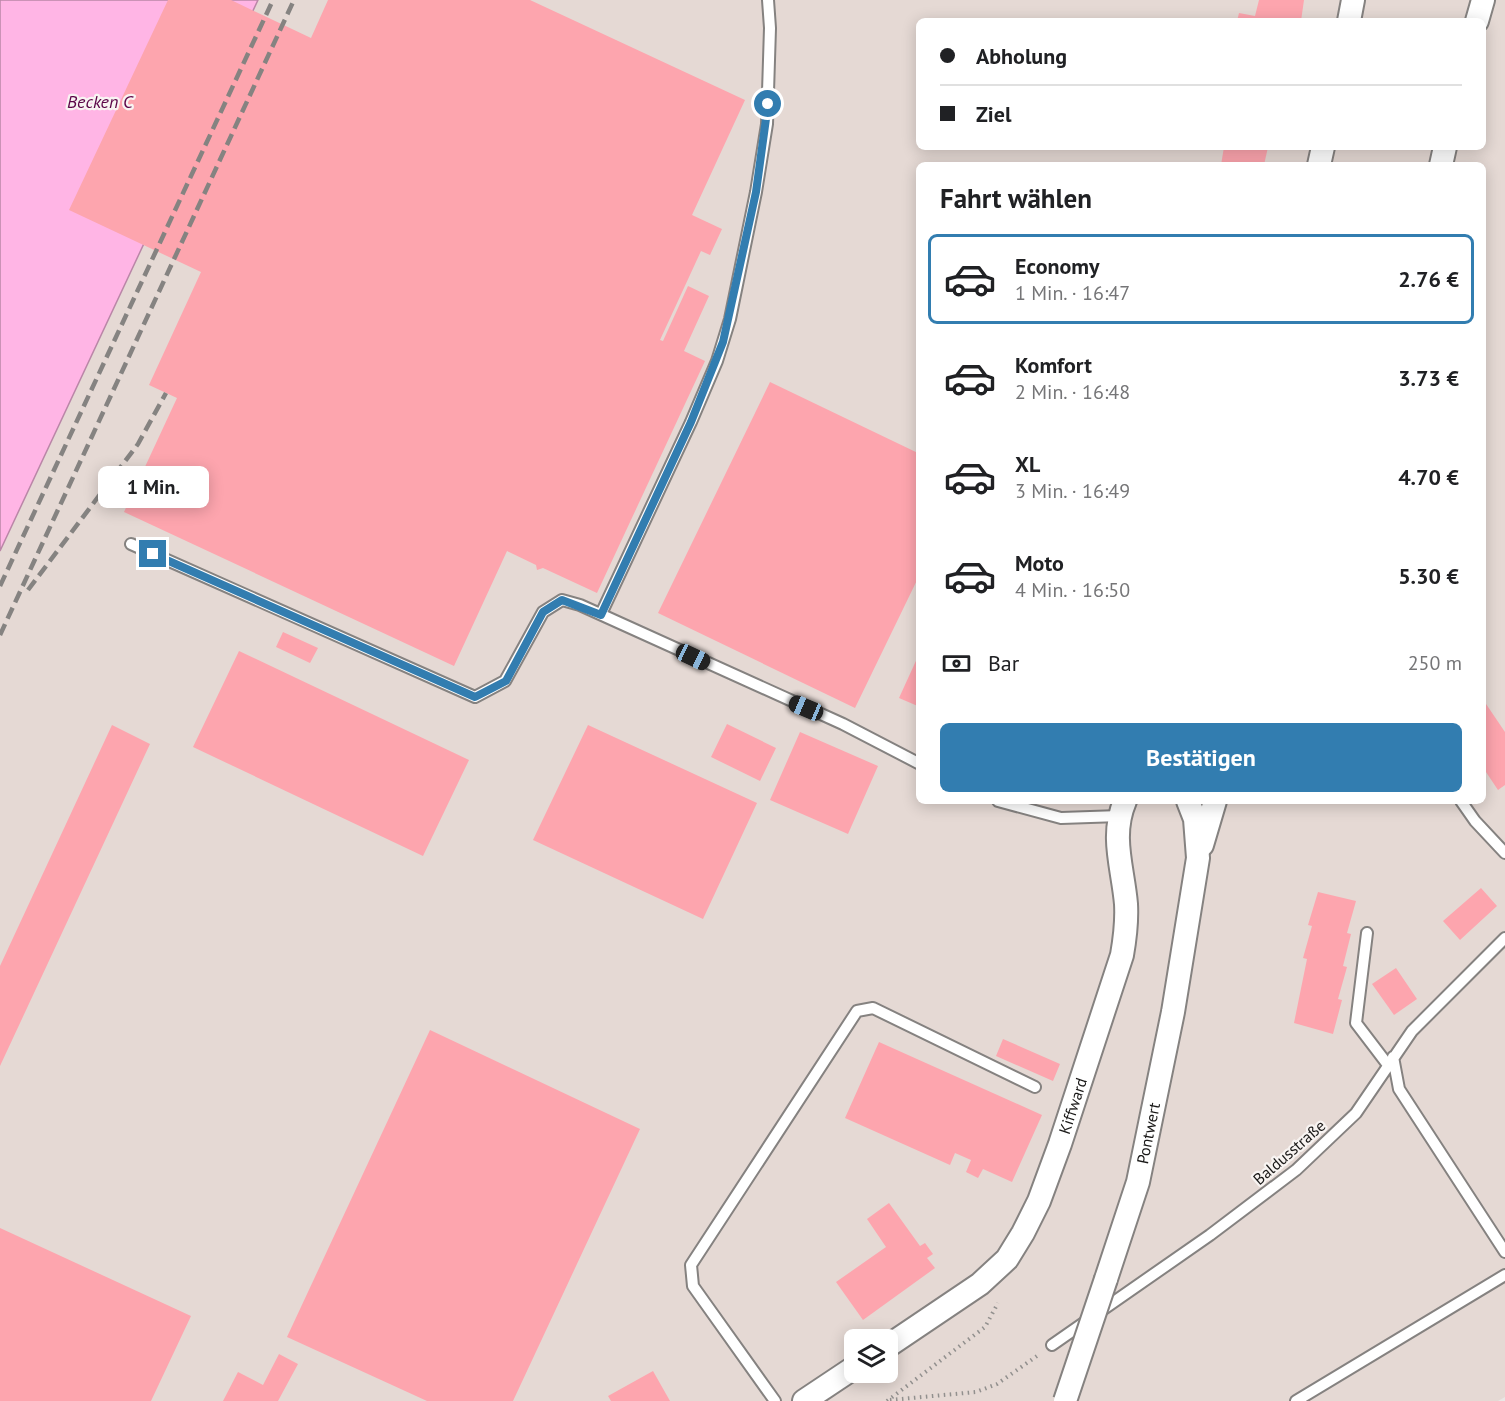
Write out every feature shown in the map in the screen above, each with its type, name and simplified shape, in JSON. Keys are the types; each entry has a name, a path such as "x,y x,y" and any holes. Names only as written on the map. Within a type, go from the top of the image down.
{"street":[{"path":"1350,18 1353,0"},
{"path":"1479,18 1483,0"},
{"name":"Pontwert","path":"1189,804 1195,819 1198,858"},
{"name":"Pontwert","path":"1065,1401 1138,1182 1159,1087 1198,858 1214,804"},
{"name":"Kiffward","path":"898,1339 980,1284 1007,1259 1039,1201 1122,956 1127,928 1126,902 1116,834 1122,808"},
{"path":"804,1401 844,1375"}],"lane":[{"path":"601,615 691,422 717,361 730,319 756,192 767,124 771,27 768,0"},
{"path":"131,544 475,697 506,681 543,612 562,600 601,615 843,724 916,762"},
{"path":"1009,804 1061,818 1122,808"},
{"path":"1463,804 1474,821 1505,853"},
{"path":"1367,933 1356,1023 1390,1061 1400,1089 1505,1252"},
{"name":"Baldusstraße","path":"1052,1345 1200,1242 1296,1170 1356,1113 1412,1031 1505,938"},
{"path":"776,1401 693,1286 691,1265 857,1011 873,1008 1035,1088"},
{"path":"1296,1401 1505,1275"}],"path":[{"path":"887,1401 986,1327 999,1301"},
{"path":"887,1401 976,1392 997,1384 1052,1345"}],"shaded area":[{"path":"258,0 1505,0 1505,1397 1498,1401 0,1401 0,551"}],"water":[{"name":"Becken C","path":"0,0 258,0 0,551"}],"building":[{"path":"168,0 231,0 311,38 328,0 530,0 745,100 692,215 722,229 710,255 701,251 660,340 663,341 688,286 709,296 684,351 705,361 597,593 543,568 537,570 536,565 507,551 454,666 124,512 177,398 149,385 201,272 69,210"},
{"path":"1259,0 1304,0 1301,18 1238,18 1239,13 1255,16"},
{"path":"1224,150 1267,150 1265,162 1222,162"},
{"path":"770,382 916,452 916,582 855,708 658,613"},
{"path":"283,632 318,648 310,663 276,647"},
{"path":"239,651 469,760 423,856 193,747"},
{"path":"916,661 916,705 899,698"},
{"path":"1486,704 1505,732 1505,785 1498,790 1486,772"},
{"path":"727,724 776,748 760,781 711,757"},
{"path":"112,725 150,744 0,1066 0,966"},
{"path":"588,725 757,803 703,919 533,840"},
{"path":"800,732 878,766 848,834 770,800"},
{"path":"1481,888 1497,906 1460,940 1443,921"},
{"path":"1318,892 1356,901 1347,933 1351,934 1343,966 1347,967 1338,999 1342,1000 1333,1034 1294,1023 1307,959 1303,958 1312,926 1308,925"},
{"path":"1396,968 1417,999 1394,1015 1372,984"},
{"path":"430,1030 640,1129 513,1401 427,1401 287,1337"},
{"path":"1003,1039 1060,1064 1053,1081 996,1056"},
{"path":"879,1042 1042,1115 1012,1182 983,1169 978,1178 966,1172 971,1160 955,1153 950,1165 845,1118"},
{"path":"889,1203 920,1246 925,1243 933,1254 927,1258 935,1268 863,1320 836,1282 886,1247 867,1219"},
{"path":"0,1228 191,1316 151,1401 0,1401"},
{"path":"279,1354 298,1364 278,1401 223,1401 238,1372 263,1385"},
{"path":"653,1371 670,1401 611,1401 608,1396"}],"railway":[{"path":"0,586 273,0"},
{"path":"0,635 294,0"},
{"path":"28,590 138,444 166,393"}],"route":[{"path":"153,554 475,697 489,692 506,681 543,612 562,600 601,615 717,361 730,319 756,192 768,104"}]}
